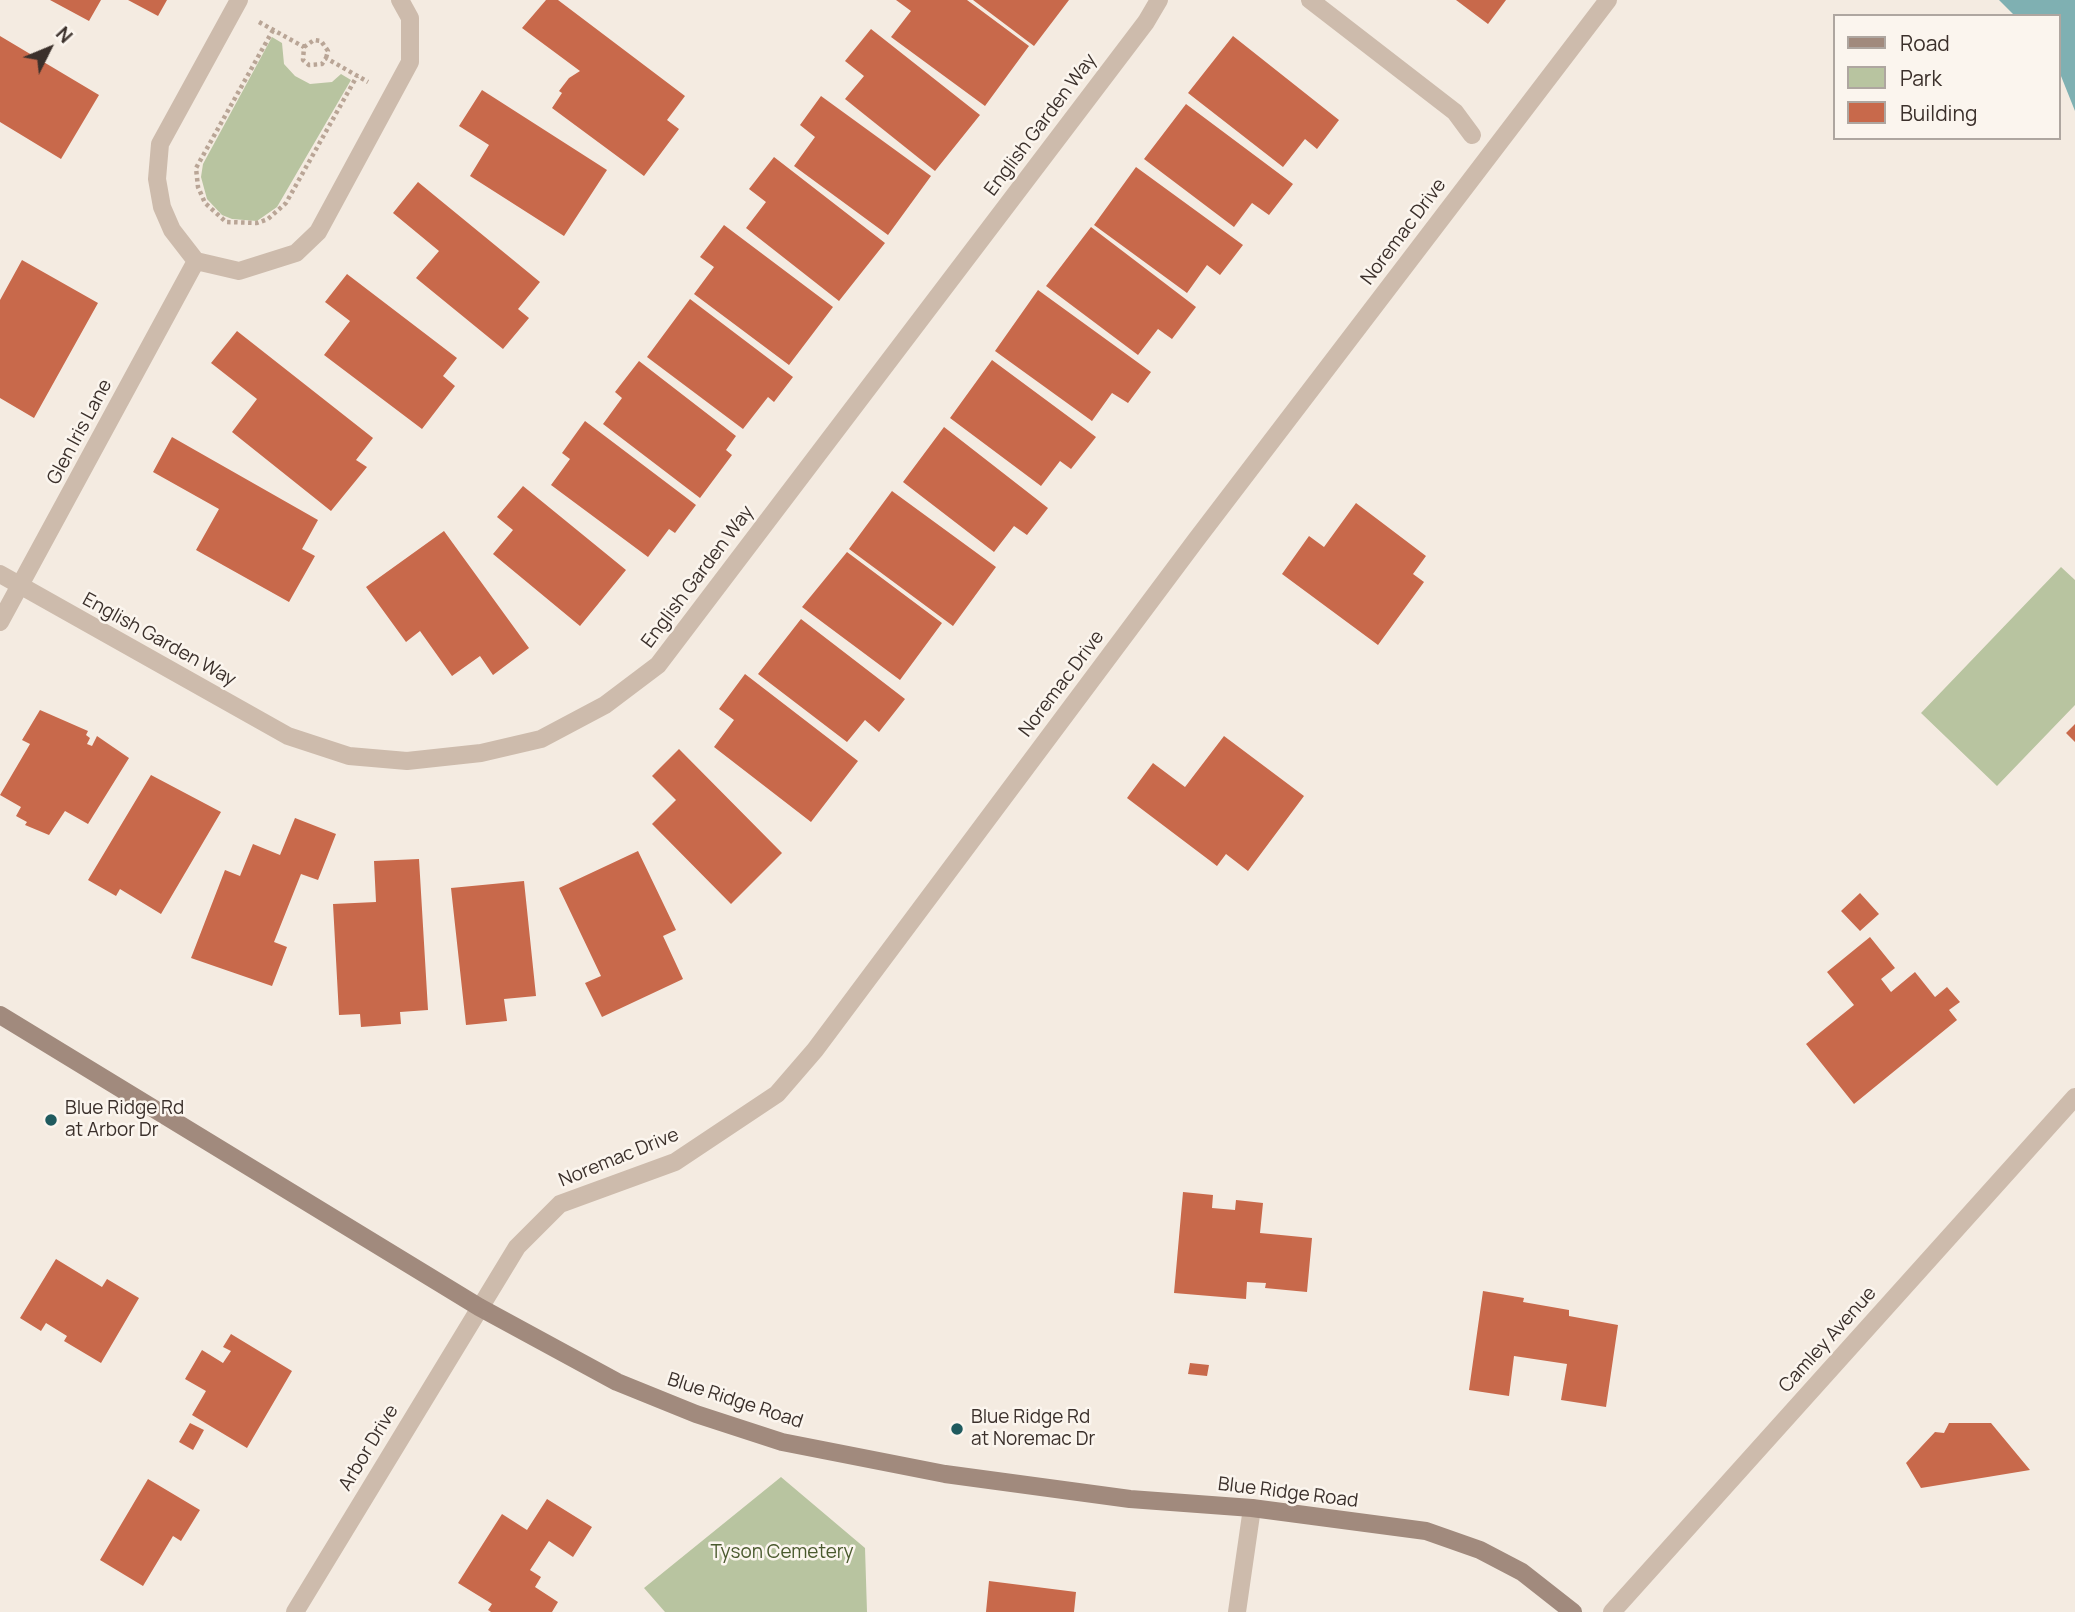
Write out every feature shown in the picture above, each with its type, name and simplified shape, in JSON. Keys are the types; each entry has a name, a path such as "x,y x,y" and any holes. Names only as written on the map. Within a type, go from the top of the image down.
{"main road":[{"name":"Blue Ridge Road","path":"0,1015 480,1307 617,1382 696,1414 782,1442 945,1474 1130,1499 1252,1507 1426,1531 1480,1550 1522,1572 1573,1612"}],"street":[{"path":"236,4 160,144 157,179 162,207 173,230 196,261 239,271 296,253 318,232 410,62 410,18 400,0"},
{"name":"English Garden Way","path":"0,574 288,736 349,756 407,761 481,753 541,739 605,705 658,665 1138,33 1159,0"},
{"path":"1310,0 1455,112 1472,135"},
{"name":"Noremac Drive","path":"480,1307 516,1247 560,1204 675,1162 777,1094 807,1059 1188,551 1608,0"},
{"name":"Glen Iris Lane","path":"0,622 196,261"},
{"name":"Camley Avenue","path":"1612,1612 2075,1097"},
{"name":"Arbor Drive","path":"295,1612 480,1307"},
{"path":"1237,1612 1252,1507"}],"path":[{"path":"236,4 273,30 304,47"},
{"path":"273,30 196,169 198,187 205,203 226,222 257,223 268,219 286,203 357,76"},
{"path":"314,40 321,41 328,51 322,64 309,65 303,60 304,47 314,40"},
{"path":"326,58 393,97"}],"green space":[{"path":"272,37 282,43 284,64 295,76 310,84 332,82 341,74 351,80 277,207 257,221 232,219 222,215 207,199 201,177 203,164"},
{"path":"2061,567 2075,580 2075,705 1997,786 1921,713"},
{"name":"Tyson Cemetery","path":"781,1477 865,1548 867,1612 665,1612 644,1588"}],"water":[{"path":"1999,0 2075,0 2075,111 2061,76 2061,14 2013,14"}],"building":[{"path":"50,0 101,0 89,21"},
{"path":"128,0 167,0 158,16"},
{"path":"546,0 558,0 685,96 667,120 679,129 644,176 552,108 562,93 559,91 569,78 580,71 522,28"},
{"path":"896,0 967,0 1029,46 985,106 891,37 911,11"},
{"path":"973,0 1069,0 1034,46"},
{"path":"1456,0 1506,0 1488,24"},
{"path":"871,29 980,115 935,171 845,99 864,76 845,61"},
{"path":"0,36 99,95 61,159 0,122"},
{"path":"1233,36 1339,120 1317,149 1305,139 1283,167 1188,93"},
{"path":"482,90 607,170 564,236 470,176 489,145 459,126"},
{"path":"821,96 931,176 888,235 794,166 815,137 800,125"},
{"path":"1186,104 1293,184 1269,215 1252,203 1234,227 1144,159"},
{"path":"774,157 885,243 839,301 746,228 766,202 749,189"},
{"path":"1136,167 1243,245 1220,275 1207,265 1187,293 1094,225"},
{"path":"418,182 540,282 518,309 529,318 503,349 416,278 439,251 393,213"},
{"path":"724,225 833,307 789,365 694,294 714,267 700,257"},
{"path":"1091,227 1196,307 1172,339 1158,329 1138,355 1046,286"},
{"path":"22,260 98,303 34,418 0,398 0,300"},
{"path":"347,274 457,358 443,376 455,386 422,429 324,355 350,321 325,302"},
{"path":"1038,290 1151,372 1128,403 1112,393 1092,421 995,351"},
{"path":"690,299 793,377 774,402 768,397 743,429 647,357"},
{"path":"237,331 373,438 356,460 367,467 331,511 232,432 257,399 211,363"},
{"path":"992,360 1096,437 1071,469 1060,461 1041,486 950,418"},
{"path":"639,361 736,436 726,450 732,455 700,498 603,424 622,398 615,392"},
{"path":"585,421 696,505 675,533 669,529 648,557 551,485 570,459 562,453"},
{"path":"944,427 1048,508 1027,535 1014,526 994,552 903,482"},
{"path":"172,437 318,520 302,549 315,556 289,602 196,550 219,509 153,472"},
{"path":"523,486 626,570 580,626 493,554 513,530 497,517"},
{"path":"892,491 996,567 953,626 849,549"},
{"path":"1356,503 1426,556 1413,574 1424,582 1378,645 1282,574 1309,536 1324,547"},
{"path":"444,531 529,648 493,675 480,656 452,676 420,631 406,642 366,587"},
{"path":"847,552 942,623 900,680 802,607"},
{"path":"801,619 905,699 879,732 865,720 847,742 758,674"},
{"path":"745,674 858,761 811,822 714,747 734,720 719,709"},
{"path":"40,710 88,731 86,735 90,738 87,744 92,746 97,736 129,758 88,824 65,811 49,835 25,825 27,822 16,816 21,807 0,795 30,744 22,740"},
{"path":"2075,724 2075,742 2066,733"},
{"path":"1224,736 1304,796 1248,871 1226,854 1217,866 1127,798 1153,763 1185,787"},
{"path":"679,749 782,853 731,904 652,824 676,800 652,776"},
{"path":"151,775 221,812 161,914 120,889 116,896 88,880"},
{"path":"295,818 336,834 318,880 301,874 274,942 287,947 272,986 191,958 225,870 240,876 253,844 280,855"},
{"path":"638,851 676,930 663,936 683,979 602,1017 585,983 601,976 559,888"},
{"path":"419,859 428,1010 400,1012 401,1024 361,1027 360,1014 339,1015 333,904 376,902 374,861"},
{"path":"524,881 536,996 504,999 507,1021 466,1025 451,888"},
{"path":"1860,893 1879,914 1860,931 1841,911"},
{"path":"1870,937 1895,968 1881,979 1891,992 1915,972 1935,997 1947,987 1960,1002 1949,1010 1957,1020 1854,1104 1806,1044 1854,1005 1827,972"},
{"path":"1183,1192 1213,1195 1212,1208 1235,1210 1236,1200 1263,1203 1260,1233 1312,1238 1307,1292 1265,1288 1266,1283 1247,1282 1246,1299 1174,1293"},
{"path":"56,1259 102,1287 107,1279 139,1298 101,1363 64,1341 67,1336 46,1323 41,1331 20,1318"},
{"path":"1483,1291 1524,1298 1523,1302 1569,1310 1569,1316 1618,1325 1606,1407 1561,1400 1567,1364 1514,1356 1509,1396 1469,1390"},
{"path":"231,1334 292,1371 247,1448 192,1415 206,1391 185,1379 202,1350 223,1363 231,1351 223,1347"},
{"path":"1190,1363 1209,1365 1207,1376 1188,1374"},
{"path":"190,1423 204,1430 193,1450 179,1442"},
{"path":"1949,1423 1991,1423 2030,1470 1921,1488 1906,1463 1935,1432 1944,1433"},
{"path":"148,1479 200,1510 181,1541 173,1536 143,1586 100,1560"},
{"path":"547,1499 592,1527 573,1557 549,1541 530,1570 541,1577 535,1587 558,1602 552,1612 491,1612 488,1610 492,1604 458,1583 502,1514 527,1530"},
{"path":"989,1581 1076,1592 1074,1612 986,1612"}],"place":[{"name":"Blue Ridge Rd at Arbor Dr","path":"51,1120"},
{"name":"Blue Ridge Rd at Noremac Dr","path":"957,1429"}]}
